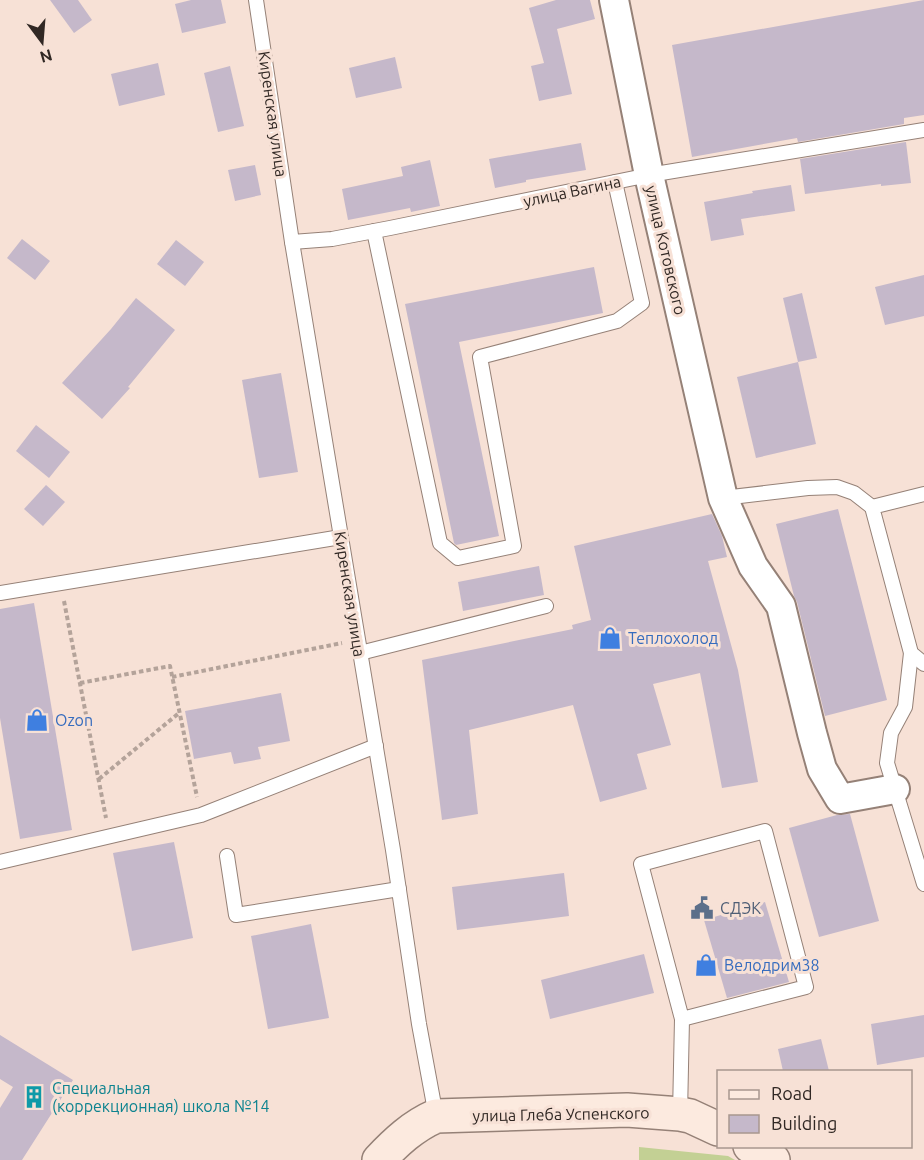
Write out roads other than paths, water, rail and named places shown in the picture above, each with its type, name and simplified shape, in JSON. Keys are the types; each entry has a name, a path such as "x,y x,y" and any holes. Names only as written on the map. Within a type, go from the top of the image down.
{"street":[{"name":"улица Котовского","path":"614,0 649,175 723,498 753,566 781,606 822,769 840,800 895,789"},
{"name":"улица Глеба Успенского","path":"436,1116 627,1110 690,1116 717,1130"},
{"path":"379,1160 409,1131 436,1116"},
{"path":"753,1148 773,1160"}],"lane":[{"name":"Киренская улица","path":"256,0 292,242 376,746 419,1024 436,1116"},
{"name":"улица Вагина","path":"292,242 332,239 649,175 924,130"},
{"path":"374,231 440,543 458,558 514,546 480,357 617,321 642,303 615,182"},
{"path":"723,498 837,487 854,493 872,507 911,653 905,707 891,733 887,763 924,884"},
{"path":"872,507 924,494"},
{"path":"0,593 341,537"},
{"path":"359,646 546,606"},
{"path":"911,653 924,664"},
{"path":"0,862 201,815 376,746"},
{"path":"680,1114 682,1019 641,864 765,831 806,987 682,1019"},
{"path":"226,856 236,915 399,889"}],"place":[{"name":"Теплохолод","path":"610,638"},
{"name":"Ozon","path":"37,720"},
{"name":"СДЭК","path":"702,908"},
{"name":"Велодрим38","path":"706,965"},
{"name":"Специальная (коррекционная) школа №14","path":"34,1097"}]}
